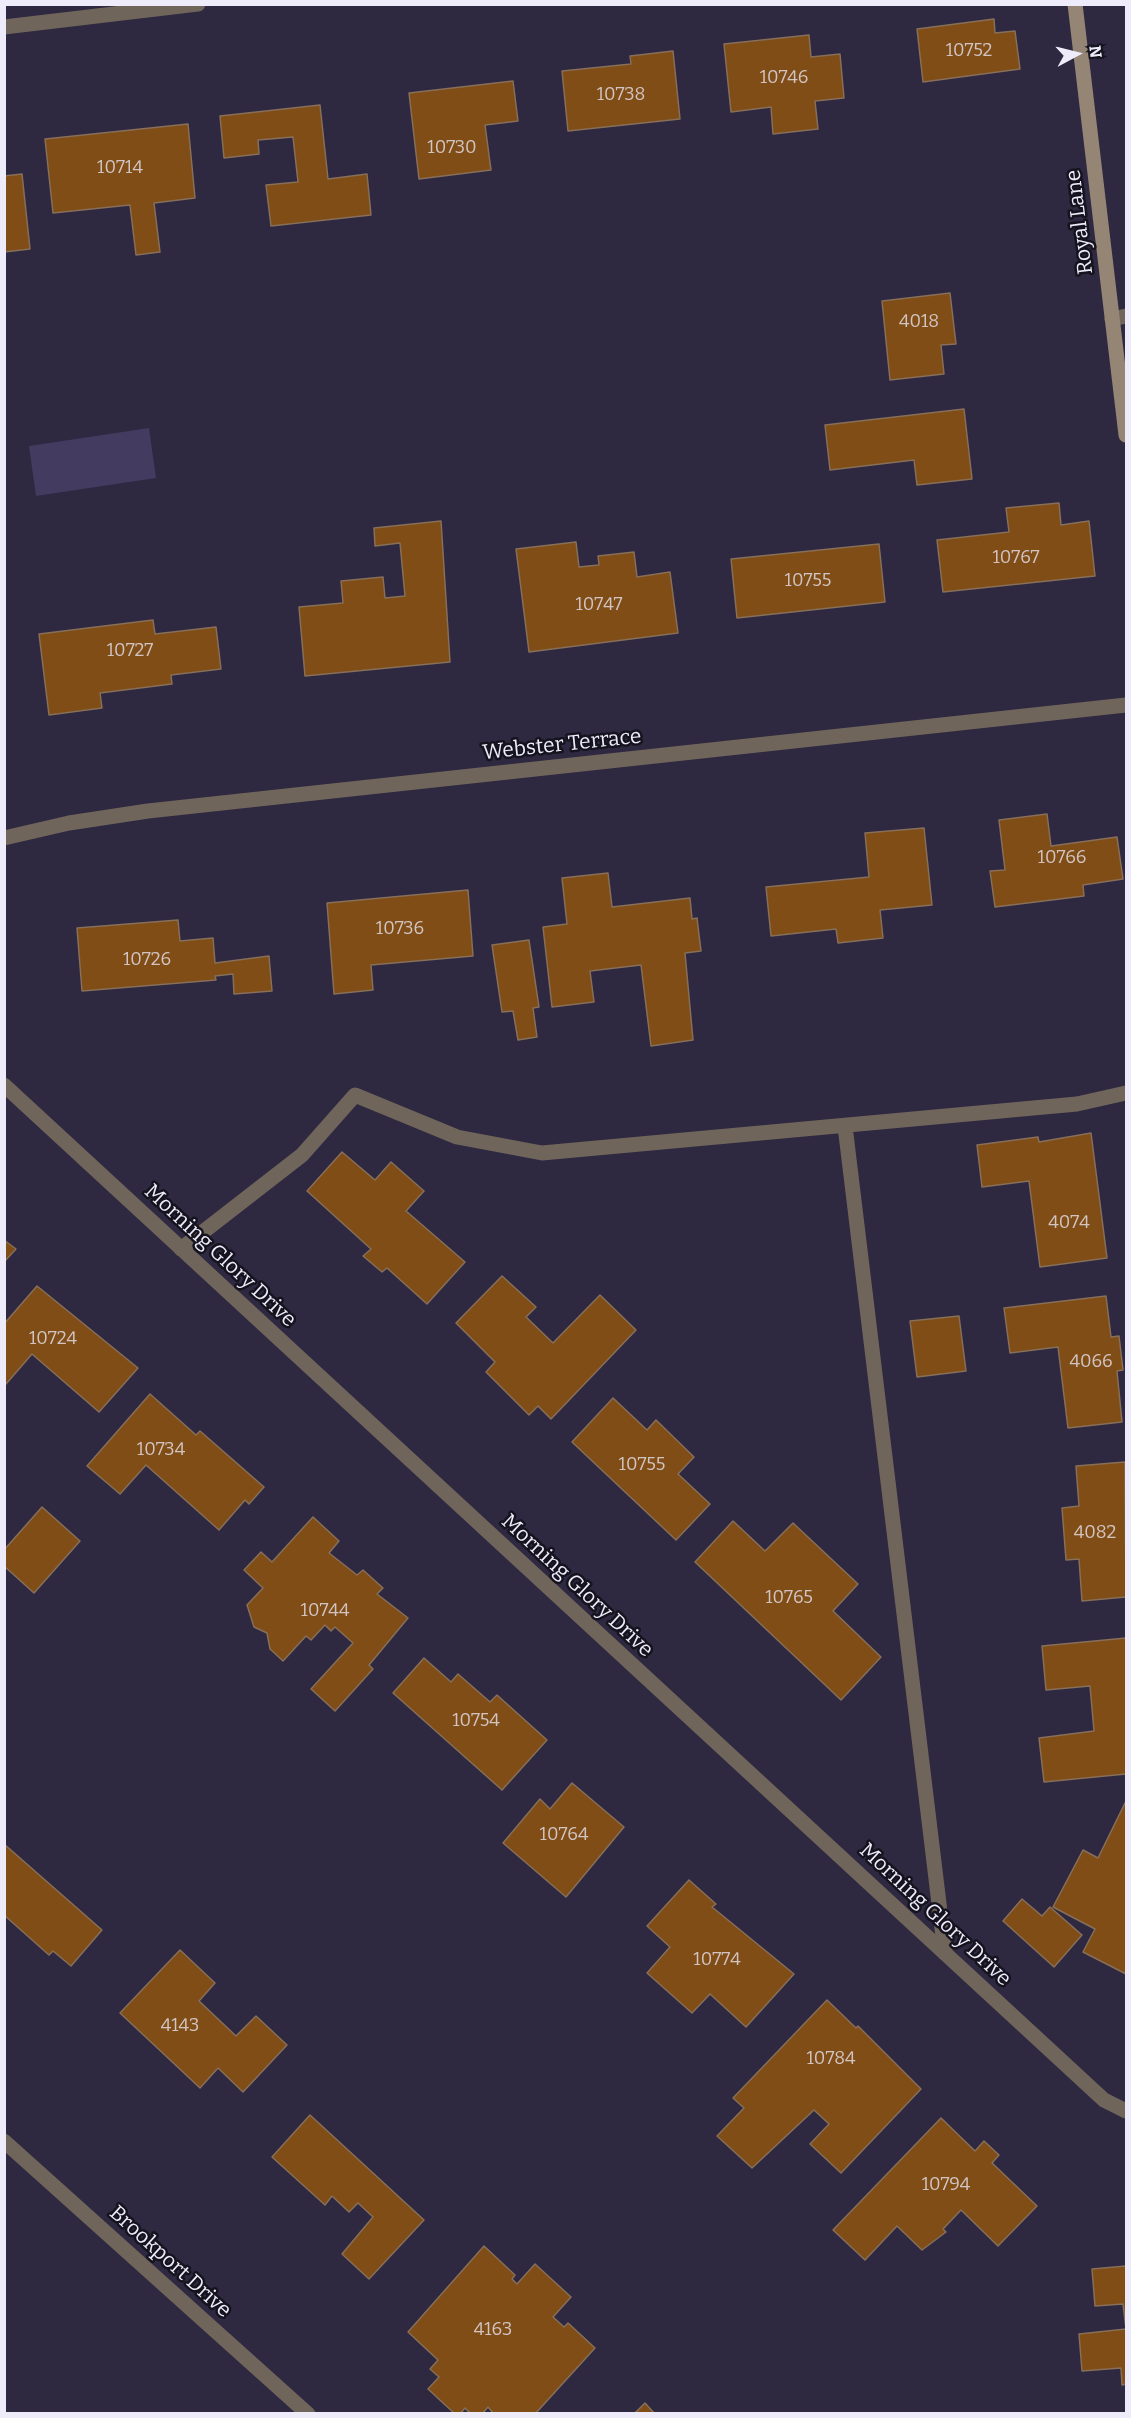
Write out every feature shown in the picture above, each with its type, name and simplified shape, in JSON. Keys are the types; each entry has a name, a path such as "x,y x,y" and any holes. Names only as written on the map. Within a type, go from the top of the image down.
{"main road":[{"name":"Royal Lane","path":"1075,4 1119,318 1126,435"}],"street":[{"path":"4,27 198,4"},
{"name":"Webster Terrace","path":"4,838 69,823 148,811 1126,705"},
{"name":"Morning Glory Drive","path":"4,1084 1104,2100 1126,2111"},
{"path":"181,1249 302,1155 355,1095 457,1137 542,1153 1077,1104 1126,1093"},
{"path":"845,1126 945,1953"},
{"name":"Brookport Drive","path":"4,2141 308,2414"}],"shaded area":[{"path":"149,428 156,478 36,496 29,446"}],"building":[{"path":"994,19 995,33 1015,31 1020,69 923,82 917,29"},
{"path":"809,35 811,57 840,54 844,98 815,101 818,129 773,134 771,107 731,112 724,44"},
{"path":"673,51 680,119 568,131 562,71 631,64 630,56"},
{"path":"513,81 518,121 485,125 491,170 419,179 409,93"},
{"path":"320,105 328,179 367,174 371,215 271,226 266,185 298,182 293,137 258,140 259,154 224,158 220,116"},
{"path":"188,124 195,198 154,203 160,252 136,255 130,205 53,213 45,139"},
{"path":"22,174 30,249 4,252 4,176"},
{"path":"950,293 956,344 941,345 944,374 890,380 882,301"},
{"path":"964,409 972,479 917,485 914,460 830,470 825,425"},
{"path":"1059,503 1061,525 1089,521 1095,576 943,592 937,540 1009,532 1006,508"},
{"path":"441,521 450,662 305,676 299,607 343,603 341,581 383,577 385,598 405,596 400,543 375,546 374,528"},
{"path":"576,542 579,567 599,565 598,556 634,552 637,577 670,572 678,633 529,652 516,549"},
{"path":"879,544 885,602 737,618 731,559"},
{"path":"153,620 155,634 216,627 221,669 171,675 172,684 100,693 102,708 49,715 39,634"},
{"path":"1047,814 1051,846 1117,837 1123,879 1083,885 1084,896 995,907 990,871 1005,870 999,820"},
{"path":"924,828 932,905 880,910 883,938 838,943 836,929 771,936 766,887 869,877 865,833"},
{"path":"608,873 612,907 690,898 692,919 697,918 701,951 685,953 693,1040 651,1046 641,965 590,971 594,1002 552,1007 543,927 567,924 562,878"},
{"path":"468,890 473,956 371,965 373,990 334,994 327,903"},
{"path":"178,920 180,941 213,938 215,963 269,956 272,991 234,994 233,974 215,976 216,980 82,991 77,928"},
{"path":"529,940 539,1007 533,1008 537,1037 518,1040 513,1011 502,1012 492,945"},
{"path":"1091,1133 1107,1258 1040,1267 1029,1181 982,1187 977,1145 1038,1137 1039,1142"},
{"path":"342,1152 375,1180 391,1162 424,1191 406,1211 465,1262 427,1304 387,1268 382,1272 363,1256 371,1249 307,1191"},
{"path":"4,1240 16,1249 4,1262"},
{"path":"502,1276 536,1307 526,1317 553,1343 600,1295 636,1330 551,1419 538,1406 529,1415 486,1372 495,1362 456,1323"},
{"path":"37,1286 138,1368 99,1412 32,1354 6,1384 4,1383 4,1324"},
{"path":"1106,1296 1111,1337 1119,1336 1123,1370 1117,1371 1122,1422 1068,1428 1058,1347 1010,1353 1004,1308"},
{"path":"959,1316 966,1371 917,1377 910,1321"},
{"path":"150,1394 196,1435 200,1431 264,1487 249,1504 245,1500 219,1530 146,1465 120,1494 87,1466"},
{"path":"613,1398 647,1430 656,1420 694,1457 678,1474 710,1504 676,1540 572,1442"},
{"path":"1125,1462 1126,1597 1082,1601 1079,1559 1066,1560 1062,1508 1079,1506 1076,1466"},
{"path":"42,1507 80,1541 34,1593 4,1566 4,1550"},
{"path":"313,1517 339,1541 329,1553 357,1575 363,1570 383,1588 377,1594 408,1618 369,1665 373,1669 335,1711 311,1689 353,1643 335,1627 331,1631 325,1625 311,1640 306,1636 283,1661 270,1649 267,1633 254,1627 247,1605 263,1588 244,1570 261,1552 272,1562"},
{"path":"733,1521 765,1551 793,1523 858,1584 833,1611 881,1657 841,1700 695,1562"},
{"path":"1126,1638 1126,1774 1044,1782 1039,1738 1094,1731 1090,1686 1046,1690 1042,1646"},
{"path":"424,1658 451,1682 458,1674 490,1702 497,1695 547,1740 502,1790 393,1693"},
{"path":"572,1783 624,1827 566,1897 503,1843 540,1799 550,1809"},
{"path":"1126,1801 1126,1974 1083,1952 1095,1929 1053,1907 1083,1850 1098,1858"},
{"path":"4,1844 102,1930 71,1966 53,1951 49,1955 4,1915"},
{"path":"689,1880 716,1904 712,1907 794,1974 746,2027 710,1994 692,2013 647,1973 670,1947 647,1926"},
{"path":"1022,1899 1042,1916 1050,1907 1082,1935 1054,1967 1003,1921"},
{"path":"180,1950 215,1983 199,2001 236,2036 256,2016 287,2045 243,2092 218,2068 200,2088 120,2013"},
{"path":"827,2000 856,2028 858,2026 921,2089 841,2173 810,2144 829,2124 814,2110 752,2168 717,2136 744,2108 733,2098"},
{"path":"310,2115 424,2220 369,2279 342,2254 373,2217 358,2203 349,2212 332,2196 325,2205 272,2157"},
{"path":"941,2118 975,2151 984,2141 999,2155 992,2163 1037,2206 998,2246 961,2210 943,2229 946,2232 922,2250 897,2226 865,2260 833,2230"},
{"path":"484,2246 515,2275 512,2279 517,2284 535,2264 571,2297 553,2317 564,2327 568,2323 595,2348 535,2414 494,2414 488,2407 482,2414 471,2414 465,2408 460,2414 455,2414 428,2389 439,2377 430,2369 438,2360 408,2332"},
{"path":"1126,2266 1126,2329 1123,2304 1095,2306 1092,2269"},
{"path":"1126,2329 1126,2384 1122,2385 1121,2368 1082,2371 1079,2334"},
{"path":"645,2403 655,2414 634,2414"}]}
